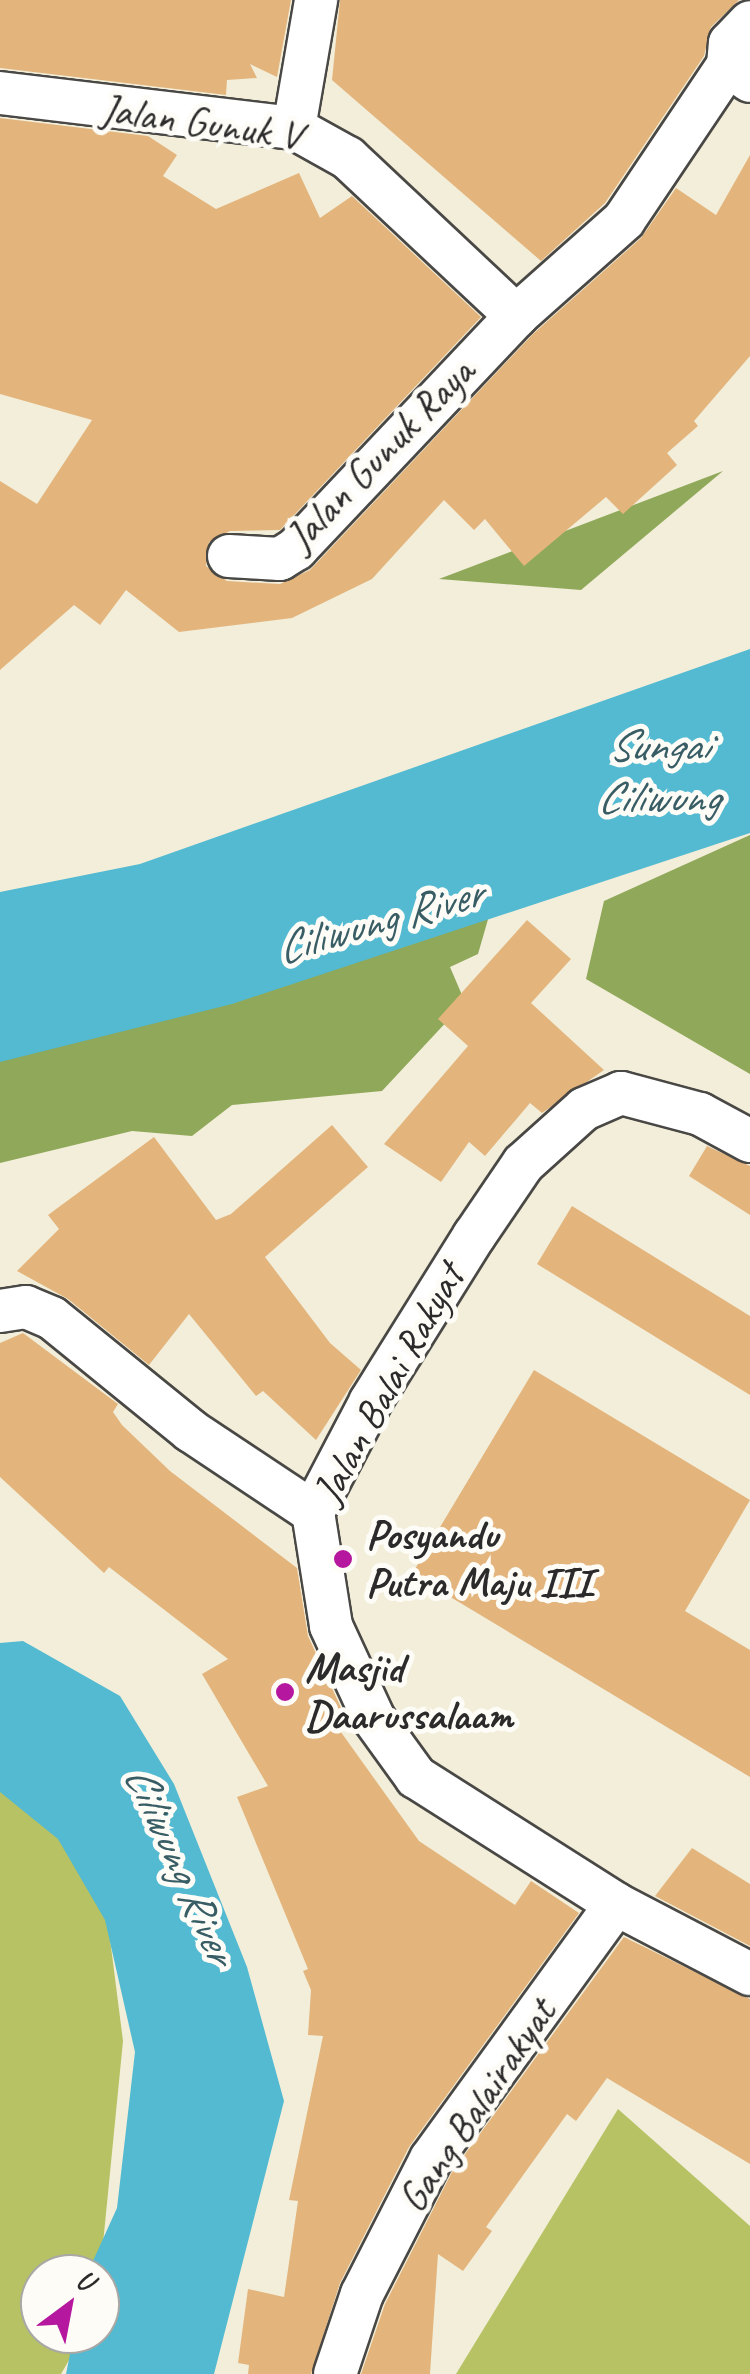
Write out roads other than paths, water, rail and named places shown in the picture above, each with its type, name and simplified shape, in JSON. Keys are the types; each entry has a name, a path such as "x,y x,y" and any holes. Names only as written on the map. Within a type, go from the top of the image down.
{"street":[{"path":"294,128 316,0"},
{"name":"Jalan Gunuk Raya","path":"229,556 288,555 516,316 624,220 739,73 730,43 750,22"},
{"name":"Jalan Gunuk V","path":"0,94 294,128 348,158 516,316"},
{"name":"Jalan Balai Rakyat","path":"750,1140 700,1114 622,1093 584,1109 523,1164 380,1386 313,1512 331,1626 374,1719 416,1777 616,1904 750,1974"},
{"path":"0,1312 26,1307 52,1318 190,1431 313,1512"},
{"name":"Gang Balairakyat","path":"335,2374 362,2294 431,2159 616,1904"}],"water":[{"name":"Sungai Ciliwung","path":"750,649 750,833 232,1004 0,1062 0,892 140,864"},
{"name":"Ciliwung River","path":"23,1641 120,1696 174,1784 247,1967 284,2101 214,2374 66,2374 70,2354 120,2354 120,2254 96,2254 117,2208 135,2052 105,1920 58,1839 0,1792 0,1643"}],"place":[{"name":"Posyandu Putra Maju III","path":"343,1559"},
{"name":"Masjid Daarussalaam","path":"285,1692"}]}
